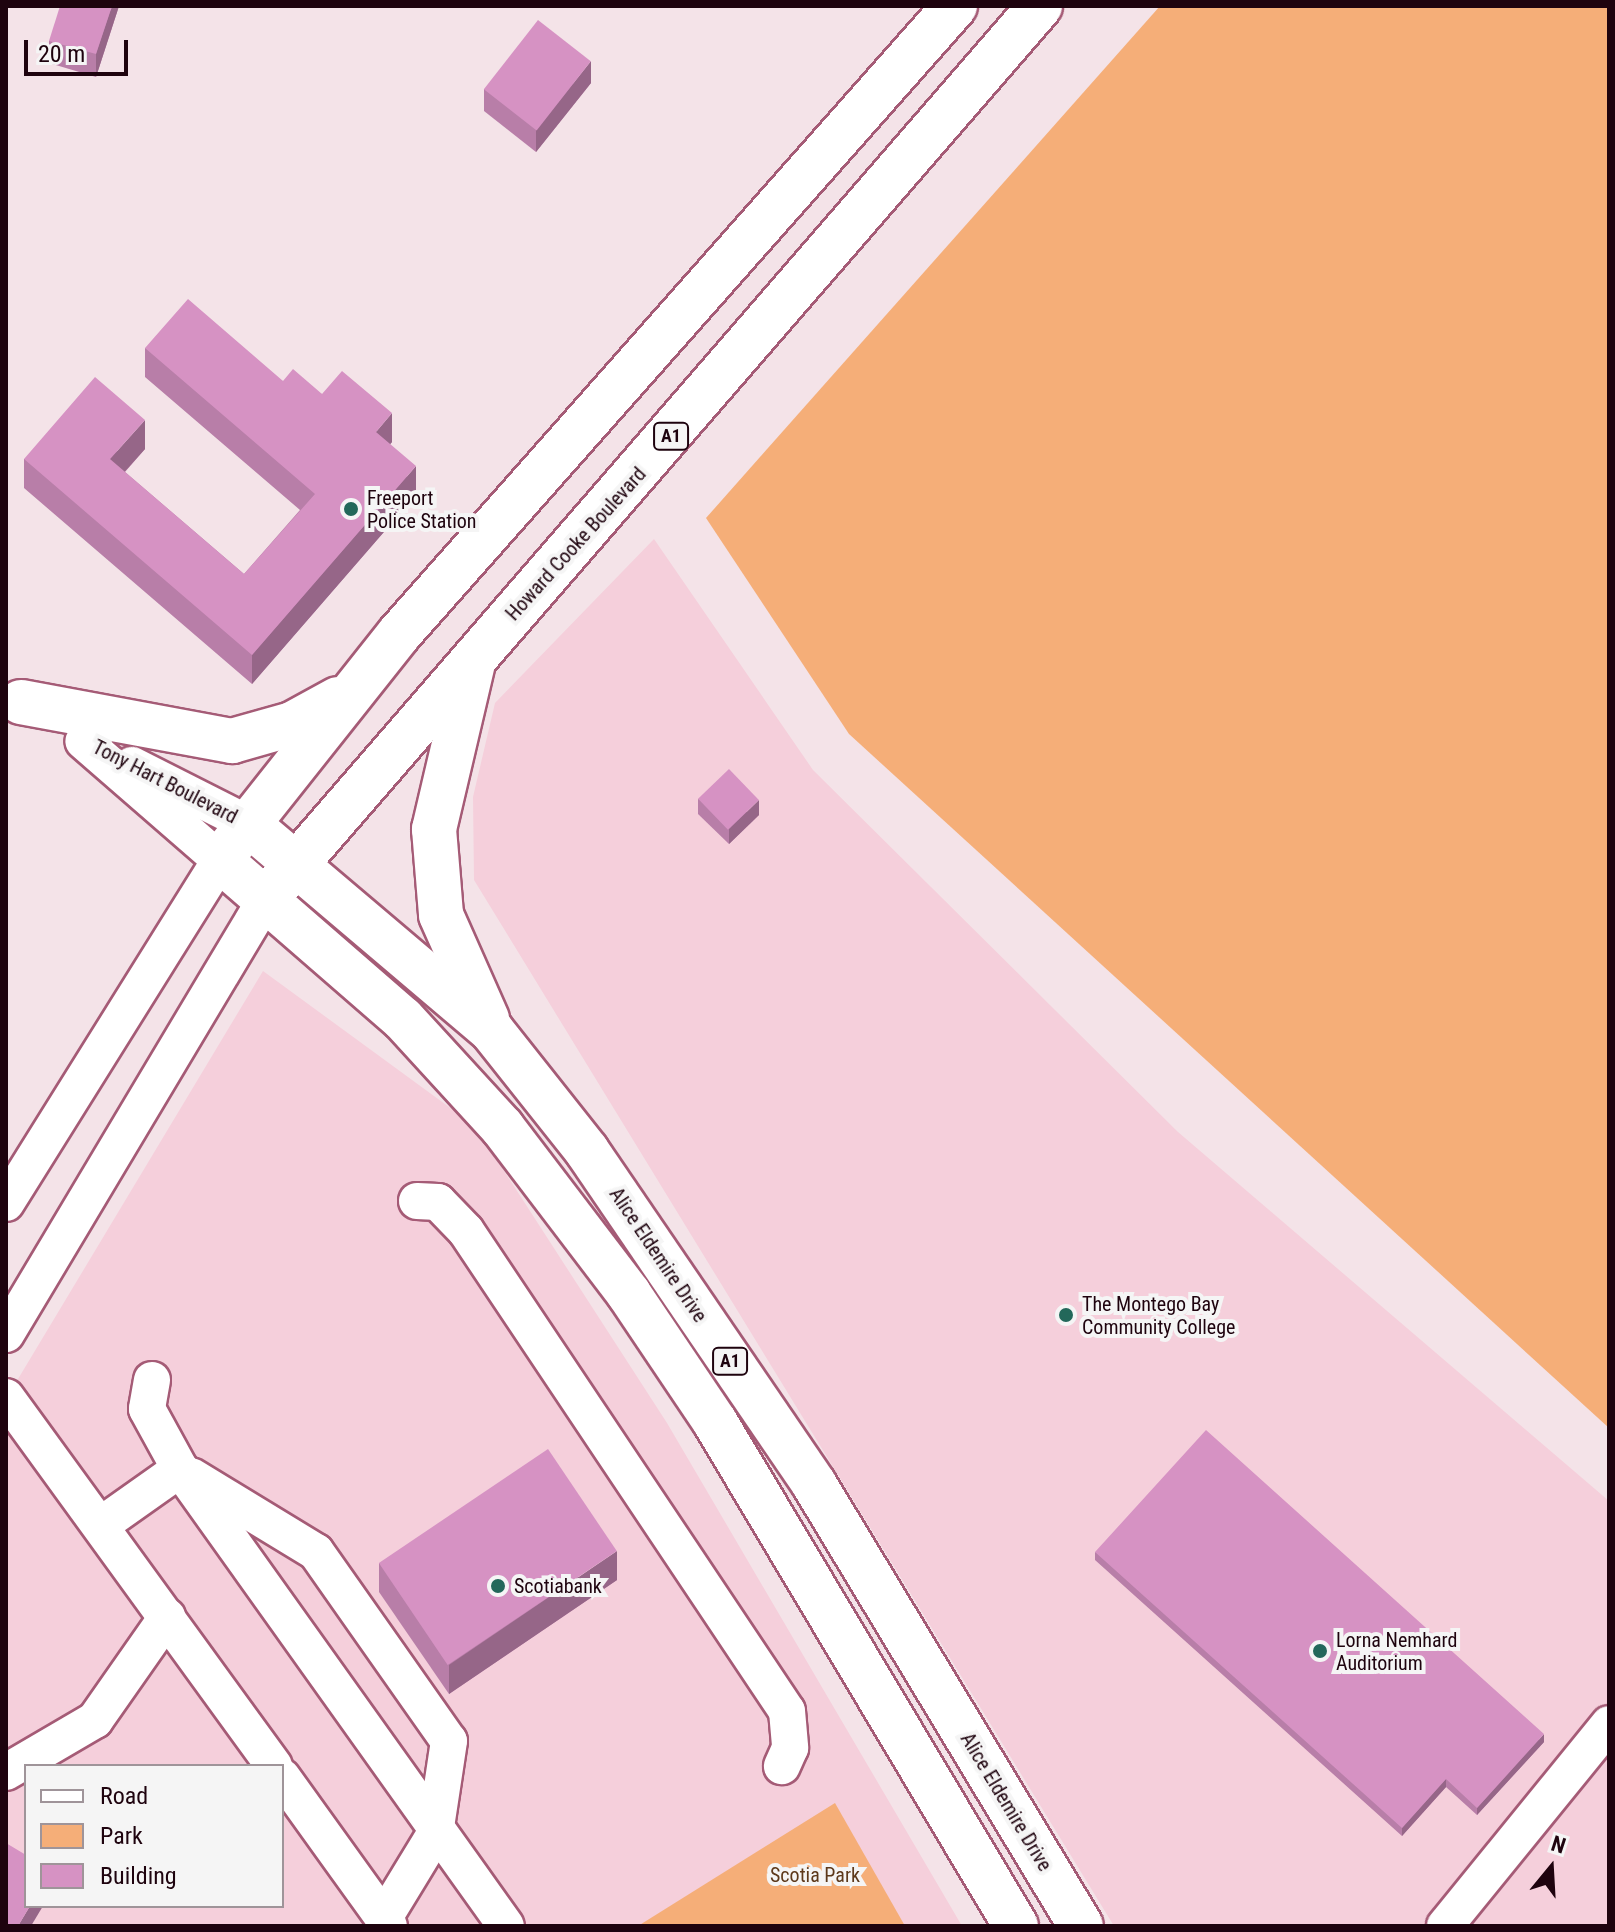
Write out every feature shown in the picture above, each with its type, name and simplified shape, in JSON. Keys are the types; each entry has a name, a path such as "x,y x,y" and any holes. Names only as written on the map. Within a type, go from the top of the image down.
{"main road":[{"path":"220,860 355,690 955,6"},
{"name":"Howard Cooke Boulevard","path":"267,897 1040,6"},
{"path":"475,656 434,829 441,915 492,1031"},
{"path":"14,697 232,741 292,724 355,690"},
{"name":"Alice Eldemire Drive","path":"247,823 297,862 492,1031 587,1151 814,1484 1081,1926"},
{"name":"A1","path":"220,860 267,897 403,1019 502,1127 629,1294 715,1422 1016,1926"}],"street":[{"name":"Tony Hart Boulevard","path":"14,697 83,741 247,823"},
{"name":"Tony Hart Boulevard","path":"83,741 220,860"},
{"path":"6,1203 220,860"},
{"path":"6,1334 267,897"},
{"path":"417,1201 438,1202 466,1231 787,1711 790,1748 782,1766"},
{"path":"152,1380 147,1409 180,1469 435,1834 506,1926"},
{"path":"6,1397 273,1764"},
{"path":"101,1525 180,1469"},
{"path":"180,1469 316,1552 449,1741 435,1834 387,1922 284,1780"},
{"path":"6,1772 95,1720 167,1617"},
{"path":"1445,1926 1609,1724"}],"shaded area":[{"name":"The Montego Bay Community College","path":"654,539 813,770 1178,1132 1609,1501 1609,1926 1114,1926 474,880 473,797 495,703"},
{"path":"263,971 475,1126 667,1423 962,1926 6,1926 6,1399"}],"green space":[{"path":"1160,6 1609,6 1609,1428 849,734 706,518"},
{"name":"Scotia Park","path":"835,1803 905,1926 638,1926"}],"building":[{"path":"60,6 112,6 96,54 49,41"},
{"path":"538,20 591,61 537,131 484,89"},
{"name":"Freeport Police Station","path":"188,299 283,381 293,369 322,394 342,371 392,413 376,432 416,466 252,655 24,459 95,377 145,420 110,459 244,574 315,494 145,348"},
{"path":"729,769 759,800 728,830 698,799"},
{"name":"Lorna Nemhard Auditorium","path":"1206,1430 1544,1734 1477,1808 1446,1779 1402,1828 1095,1552"},
{"name":"Scotiabank","path":"548,1449 617,1551 448,1665 379,1563"},
{"path":"6,1843 24,1854 24,1908 29,1908 18,1926 6,1926"}],"place":[{"name":"Freeport Police Station","path":"351,509"},
{"name":"The Montego Bay Community College","path":"1066,1315"},
{"name":"Scotiabank","path":"498,1586"},
{"name":"Lorna Nemhard Auditorium","path":"1320,1651"}]}
